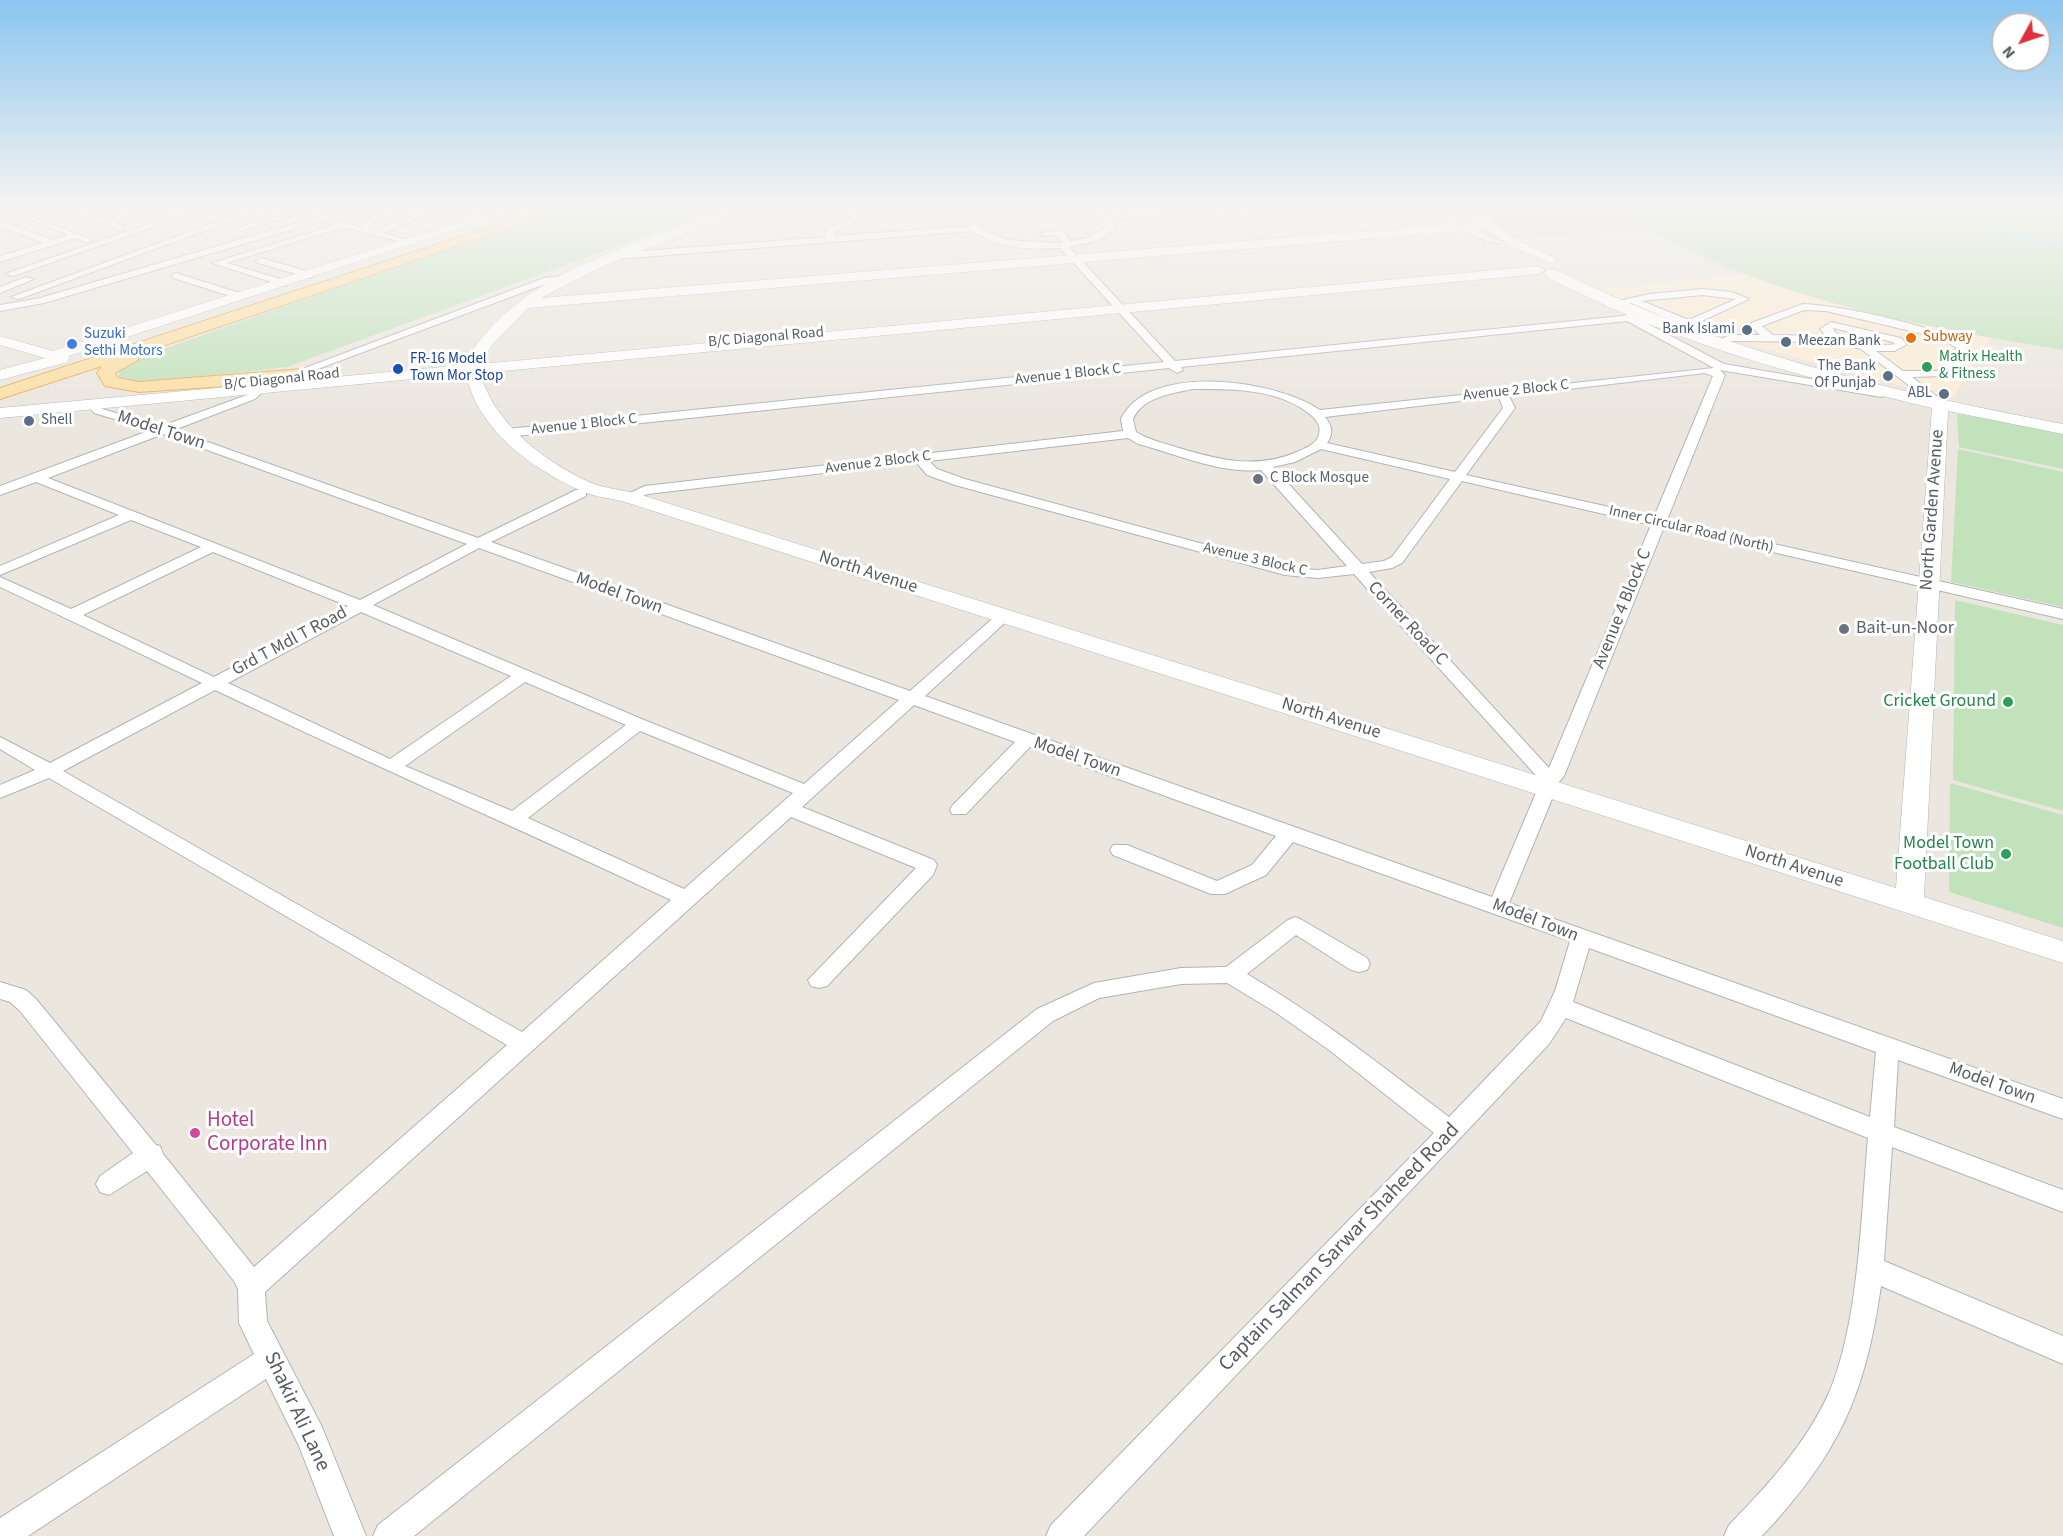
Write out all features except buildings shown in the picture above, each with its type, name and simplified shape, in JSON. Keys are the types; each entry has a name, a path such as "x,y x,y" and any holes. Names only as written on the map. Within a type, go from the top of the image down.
{"main road":[{"path":"0,380 58,358 308,279"},
{"path":"0,394 349,279"},
{"path":"189,332 119,362 109,368 107,378 121,386 139,387 295,374 322,375"}],"street":[{"path":"0,290 31,279"},
{"path":"51,279 62,280"},
{"path":"0,306 66,279"},
{"path":"0,306 41,301 114,279"},
{"path":"185,279 243,297"},
{"path":"270,279 284,283"},
{"path":"0,375 298,279"},
{"path":"474,372 481,349 498,327 523,304 561,279"},
{"path":"295,374 546,280 561,279"},
{"path":"523,304 826,279"},
{"path":"1093,279 1192,386"},
{"name":"B/C Diagonal Road","path":"0,406 322,375 426,370 474,372 1407,279"},
{"path":"1567,279 1629,309 1720,342 1843,380 2063,427"},
{"name":"B/C Diagonal Road","path":"1581,279 1585,284 1629,309"},
{"path":"1681,303 1695,293 1717,290 1744,300 1682,327"},
{"name":"Avenue 1 Block C","path":"507,433 1172,364 1629,309 1658,298 1681,303"},
{"path":"1681,303 1719,310"},
{"path":"1681,303 1708,316"},
{"path":"1771,339 1755,325 1803,307 1826,308 1944,336 1963,347 1940,374 1900,374"},
{"path":"1629,309 1718,369 1938,401"},
{"path":"1868,333 1884,323"},
{"path":"1720,342 1730,338 1835,339 1865,347 1895,348 1902,344 1897,340 1831,325 1825,329 1835,339"},
{"path":"0,340 58,358"},
{"path":"1865,347 1938,401"},
{"path":"0,413 426,370 481,349"},
{"name":"Avenue 2 Block C","path":"1317,414 1718,369"},
{"name":"Avenue 4 Block C","path":"1498,906 1549,783 1556,776 1719,375 1718,369"},
{"name":"North Avenue","path":"474,372 492,416 507,433 535,457 589,490 628,497 1004,616 1549,783 1909,904 2063,952"},
{"path":"1192,386 1256,390 1299,403 1317,414 1325,428 1325,435 1319,445 1297,458 1264,466 1236,466 1142,441 1131,434 1127,419 1137,404 1161,393 1192,386"},
{"path":"0,490 251,397 261,388"},
{"name":"Avenue 3 Block C","path":"919,458 932,472 944,478 1290,572 1318,574 1357,570 1387,565 1397,560 1509,408 1504,398 1497,394"},
{"name":"North Garden Avenue","path":"1909,904 1938,401"},
{"name":"Model Town","path":"98,404 96,408 98,411 162,430 1026,741 1290,832 2063,1109"},
{"name":"Avenue 2 Block C","path":"628,497 645,490 1131,434"},
{"name":"Inner Circular Road (North)","path":"1319,445 2063,614"},
{"name":"Corner Road C","path":"1264,466 1549,783"},
{"path":"35,477 359,605 638,724 807,792"},
{"name":"Grd T Mdl T Road","path":"0,792 51,771 359,605 589,490"},
{"path":"0,571 130,515"},
{"path":"71,615 211,548"},
{"path":"0,580 391,767 514,819 687,899"},
{"path":"0,990 18,996 28,1005 226,1248 251,1287 1004,616"},
{"path":"391,767 525,674"},
{"path":"514,819 638,724"},
{"path":"959,810 1026,741"},
{"path":"0,742 524,1044"},
{"path":"790,809 927,866 819,980"},
{"path":"1120,850 1218,889 1259,870 1290,832"},
{"path":"1231,975 1295,925 1359,964"},
{"name":"Captain Salman Sarwar Shaheed Road","path":"1062,1536 1555,1022 1562,1007 1581,938"},
{"path":"389,1536 1045,1015 1094,991 1181,976 1231,975 1283,1006 1337,1044 1451,1133"},
{"path":"1562,1007 2063,1201"},
{"path":"1740,1536 1781,1494 1819,1440 1848,1380 1856,1351 1870,1268 1888,1046"},
{"path":"110,1184 151,1154"},
{"path":"1870,1268 2063,1350"},
{"name":"Shakir Ali Lane","path":"251,1287 253,1323 311,1438 350,1536"},
{"path":"0,1536 271,1359"}],"shaded area":[{"path":"1703,279 1761,279 1847,306 1991,338 1953,398 1853,374 1698,329 1642,309 1599,290"}],"green space":[{"path":"363,279 528,279 287,367 140,383 121,382 117,367"},
{"path":"1758,279 2063,279 2063,350 1920,324 1825,301"},
{"path":"1957,414 2063,431 2063,469 1959,447"},
{"path":"1958,449 2063,472 2063,607 1951,582"},
{"name":"Cricket Ground","path":"1955,600 2063,625 2063,811 1953,780"},
{"name":"Model Town Football Club","path":"1950,783 2063,815 2063,928 1949,892"}],"place":[{"name":"Bank Islami","path":"1747,330"},
{"name":"Subway","path":"1911,338"},
{"name":"Meezan Bank","path":"1786,342"},
{"name":"Suzuki Sethi Motors","path":"72,344"},
{"name":"Matrix Health & Fitness","path":"1927,367"},
{"name":"FR-16 Model Town Mor Stop","path":"398,369"},
{"name":"The Bank Of Punjab","path":"1888,376"},
{"name":"ABL","path":"1944,394"},
{"name":"Shell","path":"29,421"},
{"name":"C Block Mosque","path":"1258,479"},
{"name":"Bait-un-Noor","path":"1844,629"},
{"name":"Cricket Ground","path":"2008,702"},
{"name":"Model Town Football Club","path":"2006,854"},
{"name":"Hotel Corporate Inn","path":"195,1133"}]}
